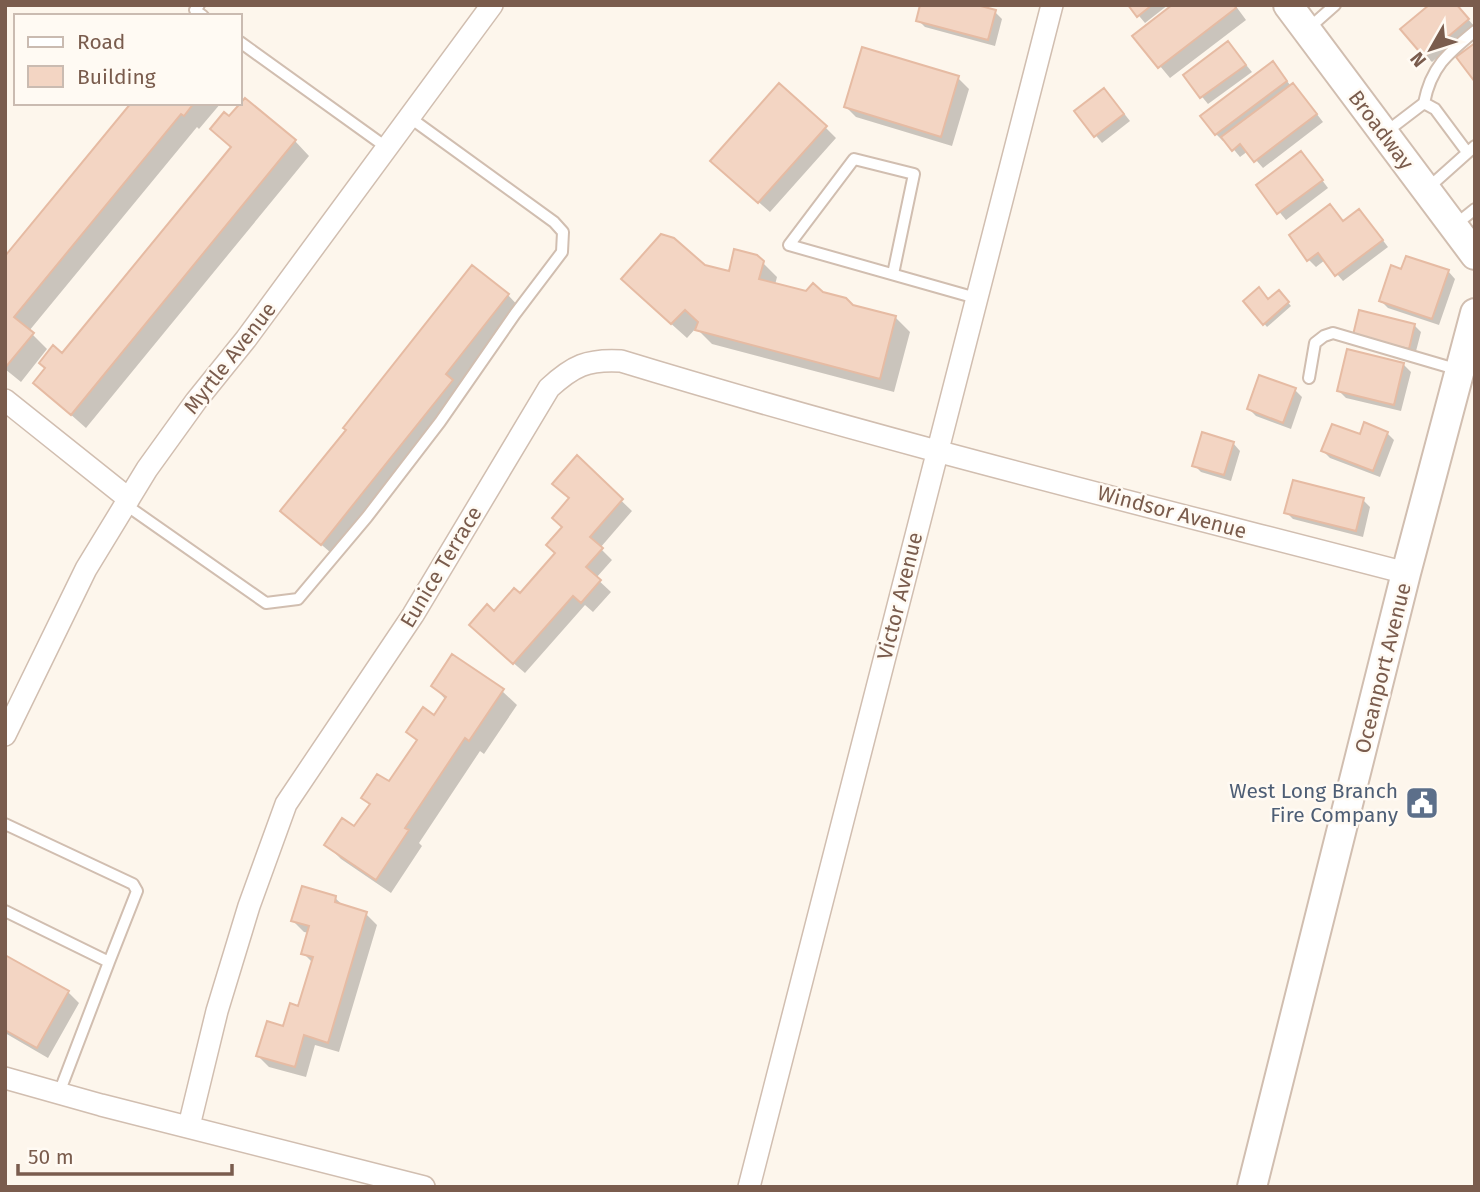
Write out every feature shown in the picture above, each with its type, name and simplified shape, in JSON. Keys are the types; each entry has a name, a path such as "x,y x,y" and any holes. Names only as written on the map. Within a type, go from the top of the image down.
{"street":[{"name":"Myrtle Avenue","path":"5,735 12,704 86,569 147,469 196,401 246,340 492,5"},
{"name":"Victor Avenue","path":"749,1187 1052,5"},
{"name":"Broadway","path":"1288,5 1426,190 1464,218 1475,256"},
{"name":"Oceanport Avenue","path":"1252,1187 1406,573 1475,313"},
{"name":"Eunice Terrace","path":"190,1126 217,1012 245,919 286,804 413,615 549,387 567,371 586,363 600,360 621,361 757,402 937,451"},
{"path":"5,400 127,502"},
{"name":"Windsor Avenue","path":"937,451 1406,573"},
{"path":"5,1078 424,1187"}],"lane":[{"path":"1307,30 1335,5"},
{"path":"1383,133 1424,103 1428,83 1443,58 1475,31"},
{"path":"242,43 386,147"},
{"path":"1424,103 1435,109 1471,149 1426,190"},
{"path":"127,502 266,603 298,599 367,517 440,422 562,251 563,232 554,222 409,117"},
{"path":"893,274 914,174 854,159 789,245 976,298"},
{"path":"1309,378 1315,342 1333,333 1459,370"},
{"path":"5,824 134,884 136,891 59,1093"},
{"path":"5,911 110,962"}],"building":[{"path":"920,5 977,5 996,10 988,40 916,21"},
{"path":"1128,5 1152,5 1137,17"},
{"path":"1172,5 1234,5 1236,8 1158,68 1132,36"},
{"path":"1429,5 1457,5 1469,19 1424,57 1400,29"},
{"path":"1228,41 1246,65 1200,98 1183,75"},
{"path":"1475,43 1475,82 1456,57"},
{"path":"862,47 959,76 941,137 844,107"},
{"path":"1273,61 1287,81 1215,135 1200,116"},
{"path":"779,83 827,126 758,203 710,161"},
{"path":"1293,83 1317,114 1254,162 1240,144 1232,151 1221,137"},
{"path":"1104,88 1124,114 1094,137 1074,111"},
{"path":"245,98 296,140 71,415 33,383 45,368 39,363 53,345 62,353 231,147 210,129 224,112 229,116 242,105"},
{"path":"129,105 192,105 184,116 181,114 14,317 34,333 5,368 5,256"},
{"path":"1301,151 1323,180 1277,214 1256,185"},
{"path":"1330,204 1343,221 1359,209 1383,240 1335,276 1318,253 1307,261 1289,235"},
{"path":"661,234 674,238 705,265 729,271 734,249 757,255 764,261 759,279 806,291 813,283 823,292 846,298 853,305 896,316 880,379 695,330 698,322 685,310 671,324 621,279"},
{"path":"1406,256 1449,270 1432,319 1379,301 1391,265 1401,269"},
{"path":"472,265 509,294 446,374 453,380 321,545 280,511 346,430 343,428"},
{"path":"1259,287 1268,299 1279,290 1289,302 1263,325 1243,301"},
{"path":"1359,310 1415,324 1409,349 1353,335"},
{"path":"1347,349 1404,363 1394,405 1337,391"},
{"path":"1259,375 1296,388 1283,423 1247,409"},
{"path":"1364,422 1388,432 1373,471 1321,451 1332,424 1360,434"},
{"path":"1202,432 1234,442 1224,475 1192,466"},
{"path":"577,455 623,499 590,537 603,548 586,567 601,580 581,603 573,596 513,664 469,625 487,604 494,611 514,588 520,593 555,553 546,545 562,527 552,518 569,498 552,484"},
{"path":"1293,480 1364,498 1356,531 1284,513"},
{"path":"452,654 504,689 469,741 465,738 405,828 409,830 376,880 324,845 342,818 354,826 370,804 361,798 377,774 389,781 417,740 406,732 423,707 434,715 446,697 431,686"},
{"path":"302,886 336,896 335,902 367,912 328,1043 304,1035 295,1067 256,1056 267,1021 283,1026 290,1003 298,1006 313,957 301,954 309,926 291,921"},
{"path":"5,955 69,991 37,1048 5,1030"}],"place":[{"name":"West Long Branch Fire Company","path":"1422,803"}]}
